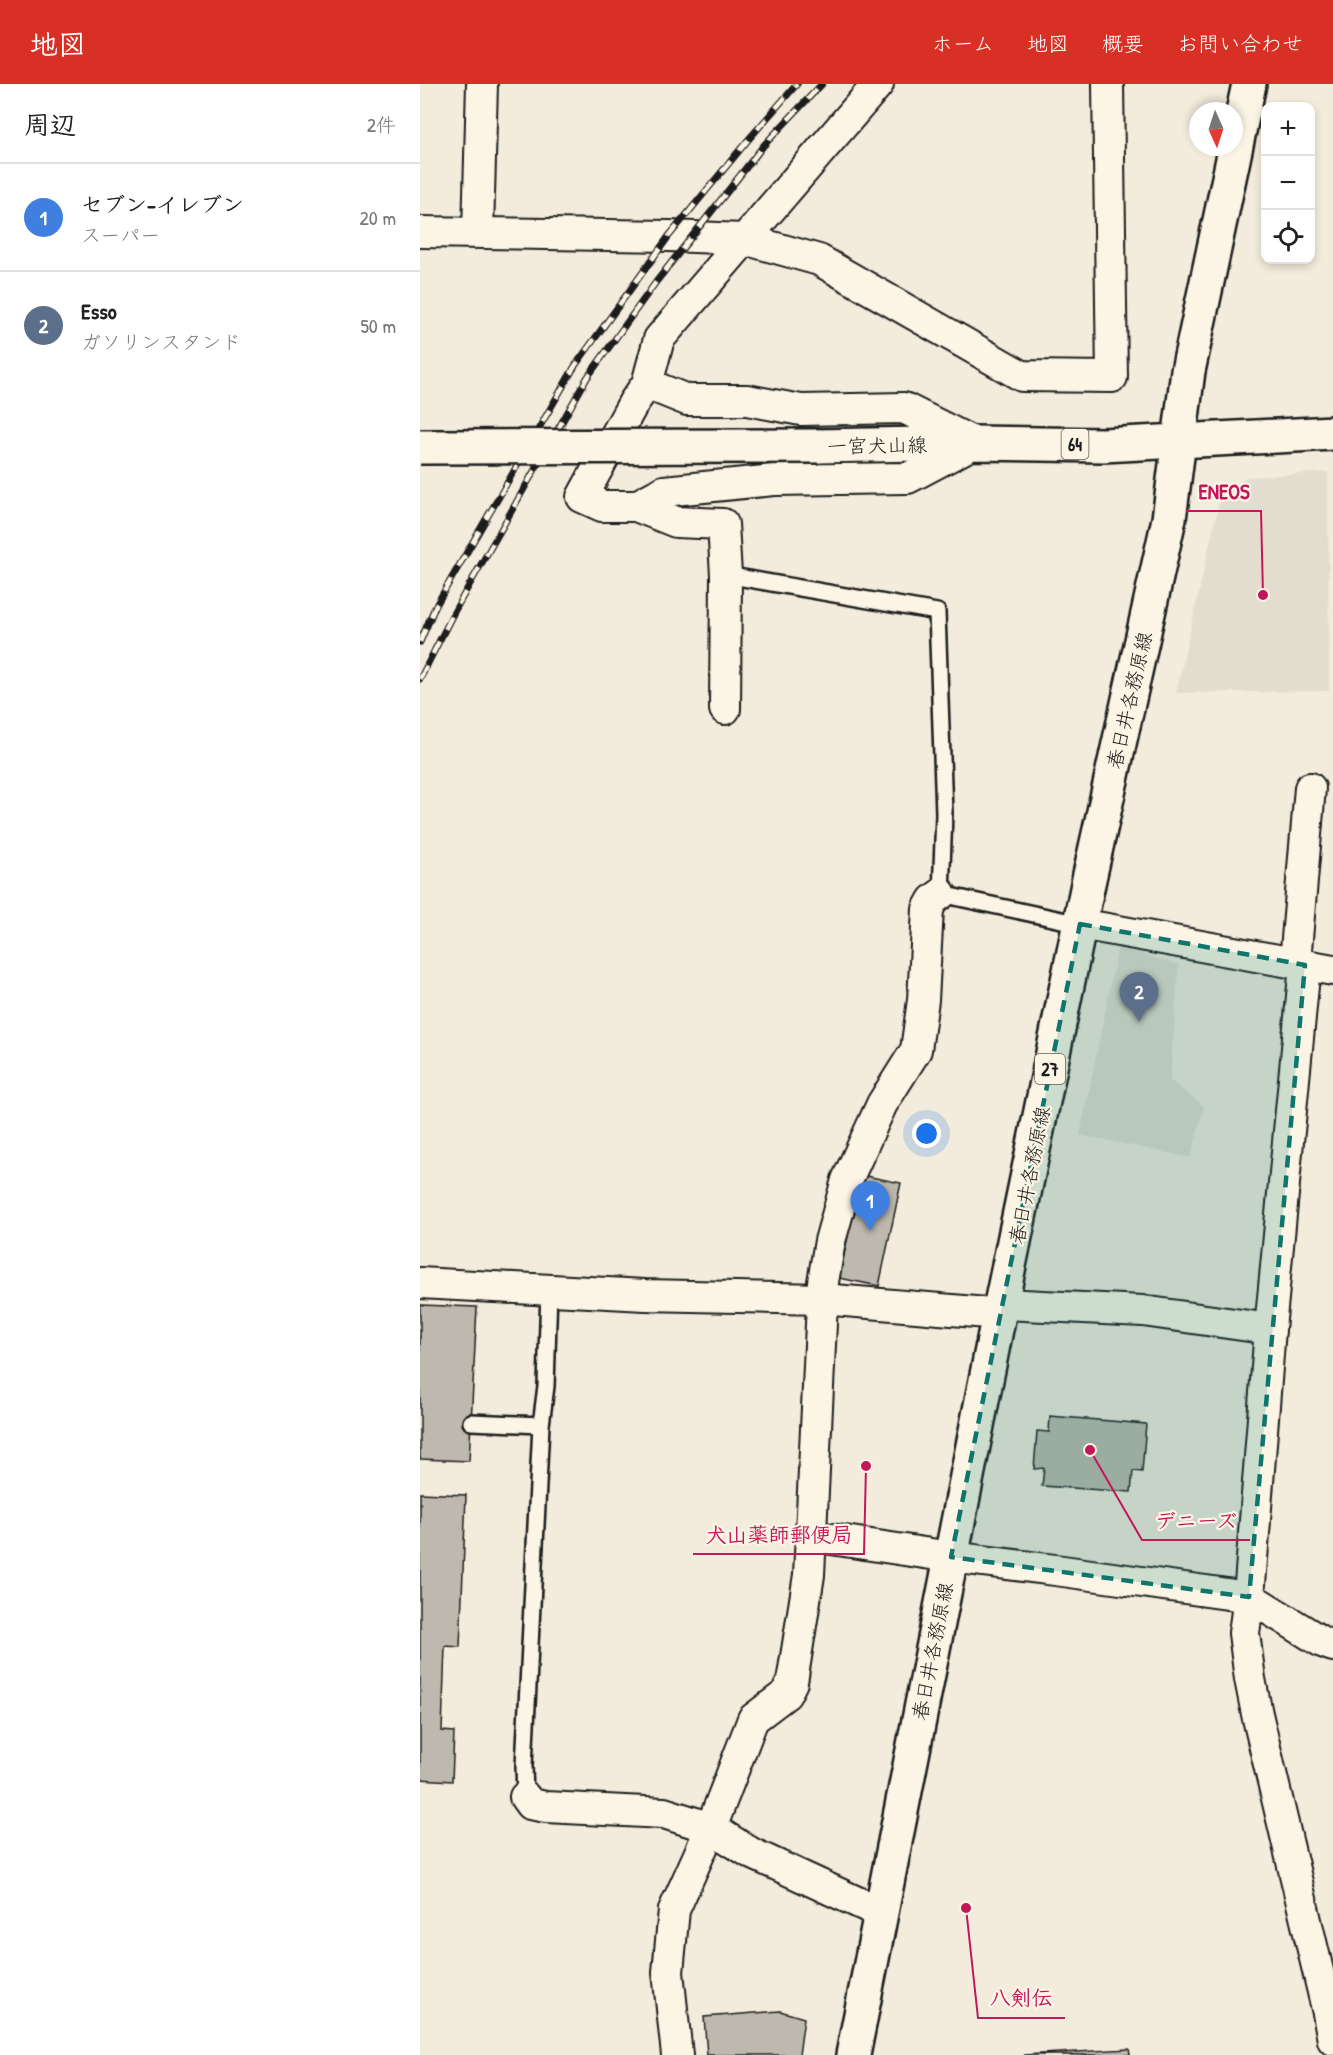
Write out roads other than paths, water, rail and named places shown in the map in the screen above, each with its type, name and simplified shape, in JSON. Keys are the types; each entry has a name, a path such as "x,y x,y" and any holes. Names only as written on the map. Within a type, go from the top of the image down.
{"main road":[{"name":"春日井各務原線","path":"853,2055 951,1557 1080,924 1169,519 1188,371 1249,84"},
{"name":"一宮犬山線","path":"420,447 818,446 974,443 1103,445 1333,433"}],"street":[{"path":"478,232 482,84"},
{"path":"725,709 726,575 723,524 676,522 636,506 602,506 582,497 634,402 647,384 659,339 878,84"},
{"path":"420,232 744,239 819,260 1022,376 1112,377 1108,84"},
{"path":"647,384 687,400 747,400 801,410 904,408 974,443"},
{"path":"636,506 664,491 770,481 908,478 974,443"},
{"path":"1310,788 1311,966 1270,1329 1249,1597 1244,1633 1250,1678 1333,2040"},
{"path":"678,2055 668,1972 674,1910 711,1828 753,1719 786,1694 792,1682 808,1575 822,1299 830,1241 847,1180 882,1104 916,1050 924,1000 928,909 933,900 941,894"},
{"path":"1080,924 1311,966"},
{"path":"420,1283 645,1295 822,1299 1001,1309 1143,1311 1270,1329"},
{"path":"811,1536 1249,1597 1322,1642 1333,1646"},
{"path":"525,1797 530,1804 546,1807 664,1813 711,1828 751,1853 880,1913"}],"lane":[{"path":"726,575 938,612 944,814 941,894 1080,924"},
{"path":"525,1797 524,1766 541,1425 546,1386 549,1290"},
{"path":"471,1422 541,1425"}],"railway":[{"path":"420,642 435,607 575,366 669,236 797,84"},
{"path":"420,679 454,612 587,378 656,282 764,145 822,84"}],"place":[{"name":"ENEOS","path":"1263,595"},
{"name":"Esso","path":"1139,1022"},
{"name":"セブン-イレブン","path":"870,1231"},
{"name":"デニーズ","path":"1090,1450"},
{"name":"犬山薬師郵便局","path":"866,1466"},
{"name":"八剣伝","path":"966,1908"}]}
